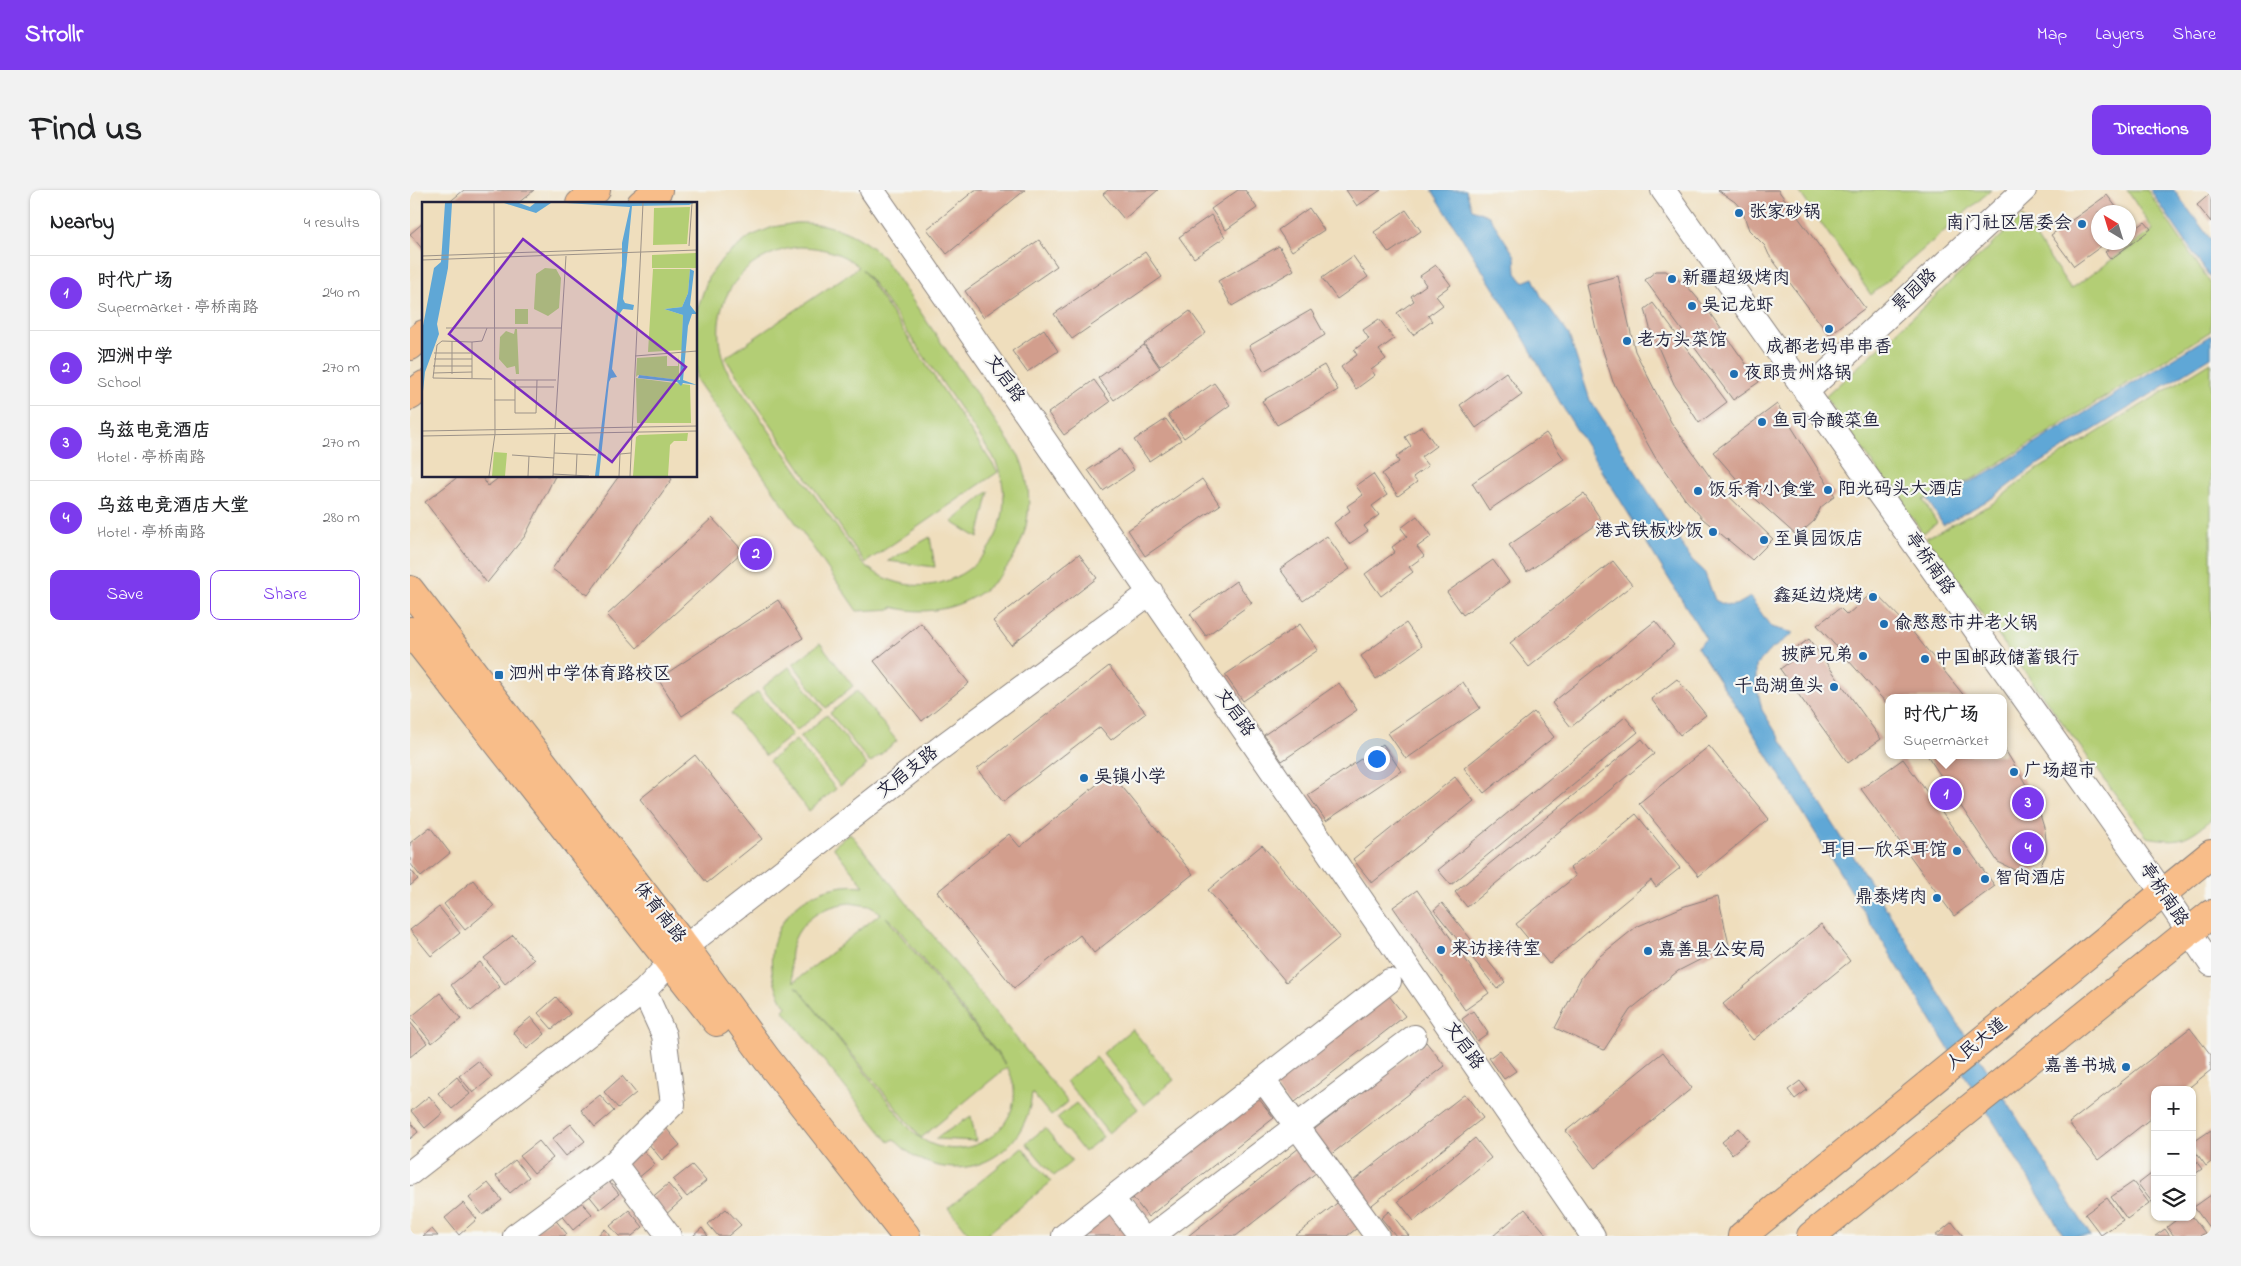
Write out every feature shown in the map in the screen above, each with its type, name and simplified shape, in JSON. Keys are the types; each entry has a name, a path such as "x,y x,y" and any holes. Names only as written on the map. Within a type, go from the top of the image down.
{"main road":[{"path":"582,202 596,190"},
{"path":"643,202 658,190"},
{"path":"410,346 422,336"},
{"path":"410,396 422,387"},
{"name":"体育南路","path":"410,590 884,1236"},
{"name":"体育南路","path":"410,631 678,955 766,1058 906,1236"},
{"name":"人民大道","path":"1742,1236 2211,854"},
{"path":"1811,1236 2211,914"}],"street":[{"name":"文启路","path":"872,190 1151,592 1593,1236"},
{"name":"亭桥南路","path":"1664,190 2163,893 2188,933 2211,964"},
{"name":"景园路","path":"1806,392 2024,190"},
{"name":"文启支路","path":"410,1173 644,991 678,955 943,746 1151,592"},
{"path":"1064,1236 1389,981"},
{"path":"516,1236 614,1163 673,1104 664,1035 644,991"},
{"path":"1152,1236 1414,1037"},
{"path":"1263,1080 1377,1236"},
{"path":"614,1163 669,1236"},
{"path":"1112,1199 1141,1236"}],"green space":[{"path":"1798,190 1991,190 1871,295"},
{"path":"2127,190 2147,190 2211,284 2211,331 1977,477 1923,500 1937,523 1923,533 1825,397 2022,217 2071,289 2125,250 2136,250 2136,242 2153,230"},
{"path":"796,223 820,224 842,230 863,241 882,256 1019,456 1028,488 1027,518 1019,547 1003,572 981,592 955,605 925,611 892,607 893,609 857,611 698,382 698,307 708,278 722,259 751,236 773,227","holes":["798,247 822,249 838,254 859,267 725,358 865,563 998,472 1003,488 1002,518 991,545 972,566 948,580 921,586 891,580 862,563 728,372 721,350 719,329 722,309 729,291 741,275 757,262 776,252","862,269 993,456 998,472"]},
{"path":"2211,362 2211,820 2188,836 2167,840 2147,837 1926,538 1992,504 2032,473"},
{"path":"989,491 978,538 952,522"},
{"path":"930,537 935,567 888,561"},
{"path":"820,643 853,686 826,708 793,664"},
{"path":"789,667 823,710 796,731 762,688"},
{"path":"857,691 897,741 870,763 830,713"},
{"path":"758,692 792,735 765,756 731,713"},
{"path":"827,715 867,765 840,786 800,737"},
{"path":"796,740 836,789 809,811 769,761"},
{"path":"850,833 1068,1102 1051,1116 1032,1093 1026,1118 1015,1139 998,1154 979,1164 958,1168 936,1165 914,1156 894,1139 889,1142 783,1010 786,1007 775,984 771,961 775,940 784,921 798,905 817,893 839,887 864,886 833,847","holes":["850,903 869,906 881,913 794,982 791,967 791,952 794,940 801,928 810,919 822,911","886,917 895,925 1005,1064","796,986 919,1136 911,1130","1007,1067 1014,1088 1012,1108 1003,1125 989,1138 970,1146 950,1149 930,1143 922,1138"]},
{"path":"1132,1029 1174,1080 1144,1105 1103,1053"},
{"path":"1096,1057 1138,1109 1108,1133 1066,1081"},
{"path":"1076,1103 1103,1137 1084,1152 1057,1118"},
{"path":"971,1116 976,1141 935,1139"},
{"path":"1045,1128 1072,1161 1054,1176 1026,1143"},
{"path":"1022,1147 1051,1182 985,1236 971,1236 948,1208"}],"water":[{"path":"1432,190 1466,190 1472,209 1489,216 1515,256 1516,273 1523,282 1533,278 1541,296 1569,335 1590,400 1692,560 1704,571 1715,600 1725,605 1733,605 1741,603 1750,597 1771,627 1794,633 1768,652 1756,666 1756,682 1762,710 2091,1236 2064,1236 1750,727 1697,647 1706,639 1562,406 1516,324"},
{"path":"2150,190 2174,190 2211,240 2211,279"},
{"path":"2211,335 2211,357 2032,468 1992,498 1943,525 1927,499 1979,478"}],"building":[{"path":"464,190 534,190 519,202 449,202"},
{"path":"975,190 1025,190 947,254 927,229"},
{"path":"1108,190 1158,190 1124,219 1103,194"},
{"path":"1238,190 1245,190 1257,208 1226,230 1211,209"},
{"path":"1346,190 1381,190 1357,206"},
{"path":"1718,190 1778,190 1865,308 1829,335 1769,255 1765,246 1749,230 1742,210 1735,202"},
{"path":"2211,193 2211,222 2197,205"},
{"name":"南门社区居委会","path":"2107,195 2115,205 2093,205"},
{"name":"南门社区居委会","path":"2091,206 2091,250 2096,250 2074,266 2051,235"},
{"path":"1309,208 1324,230 1292,251 1278,230"},
{"path":"1406,210 1421,231 1389,253 1374,232"},
{"path":"1211,215 1225,237 1194,258 1179,237"},
{"path":"2145,222 2151,229 2136,240 2136,228"},
{"path":"422,224 422,249 410,234"},
{"path":"1039,240 1057,266 983,317 965,291"},
{"path":"1279,246 1294,270 1232,306 1218,281"},
{"path":"2108,250 2123,250 2111,259 2105,252"},
{"path":"1145,252 1162,277 1072,339 1054,314"},
{"path":"1353,256 1368,277 1337,299 1322,278"},
{"path":"1436,265 1451,285 1436,296 1443,305 1428,316 1432,321 1413,335 1397,313 1414,301 1411,296 1426,285 1420,276"},
{"path":"1656,271 1666,271 1688,287 1709,312 1759,382 1733,400 1645,280"},
{"path":"1618,276 1635,351 1671,422 1713,481 1773,539 1752,560 1703,519 1685,499 1655,457 1613,382 1596,329 1586,284"},
{"path":"1653,303 1727,402 1699,423 1674,384 1650,328 1645,309"},
{"path":"1311,310 1325,335 1264,371 1249,346"},
{"path":"1190,311 1206,333 1160,366 1144,344"},
{"path":"1379,319 1394,339 1379,350 1386,359 1371,370 1375,375 1356,389 1341,367 1357,355 1354,350 1369,339 1363,330"},
{"path":"1044,329 1058,351 1027,372 1012,351"},
{"path":"1144,345 1160,368 1114,400 1098,378"},
{"path":"1324,365 1338,390 1277,425 1262,401"},
{"path":"1506,372 1522,395 1476,428 1460,405"},
{"path":"1094,380 1110,402 1064,435 1048,413"},
{"path":"1214,383 1230,405 1184,438 1168,415"},
{"path":"1777,404 1835,496 1821,507 1814,521 1797,536 1749,493 1713,452"},
{"path":"1166,419 1181,440 1149,461 1134,440"},
{"path":"1422,426 1436,446 1421,457 1428,466 1413,477 1417,482 1398,496 1382,474 1399,462 1396,457 1411,446 1405,437"},
{"path":"1546,433 1564,459 1489,510 1472,483"},
{"path":"1120,449 1134,470 1103,491 1088,470"},
{"path":"1373,474 1387,495 1372,506 1379,515 1364,526 1368,531 1349,544 1334,523 1350,511 1347,506 1363,495 1356,486"},
{"path":"456,478 482,478 488,486 498,478 554,478 525,536 487,583 425,502"},
{"path":"618,478 672,479 588,595 552,569"},
{"path":"1202,479 1220,505 1145,556 1128,530"},
{"path":"1584,494 1602,521 1527,572 1509,545"},
{"path":"1417,516 1432,536 1417,547 1424,556 1409,567 1413,572 1381,596 1365,574 1395,552 1392,547 1407,536 1401,528"},
{"path":"712,518 743,551 637,648 607,615"},
{"path":"1327,536 1350,569 1303,601 1280,569"},
{"path":"1079,554 1097,578 1011,645 993,621"},
{"path":"1493,560 1509,582 1463,615 1447,592"},
{"path":"1613,561 1632,585 1529,667 1510,643"},
{"path":"1236,581 1252,603 1206,636 1190,614"},
{"path":"1874,591 1907,625 1963,694 1885,694 1885,702 1817,625 1840,608 1847,615"},
{"path":"778,600 803,638 682,716 658,679"},
{"path":"1655,621 1674,645 1571,727 1552,703"},
{"path":"921,623 969,683 922,721 874,661"},
{"path":"1406,623 1422,646 1376,679 1361,656"},
{"path":"1300,624 1318,650 1243,701 1225,675"},
{"path":"1809,639 1881,739 1848,763 1780,669 1795,658 1791,652"},
{"path":"1109,666 1146,713 1111,740 1100,727 1003,802 977,769"},
{"path":"1677,679 1706,715 1680,735 1651,699"},
{"path":"1463,682 1480,708 1406,759 1388,733"},
{"path":"1339,683 1357,710 1282,761 1264,735"},
{"path":"1534,712 1554,737 1484,793 1464,768"},
{"path":"1625,717 1638,732 1451,885 1438,870"},
{"path":"1642,739 1654,754 1467,907 1455,892"},
{"path":"1383,744 1401,771 1326,821 1308,795"},
{"path":"1709,746 1769,819 1699,876 1639,803"},
{"path":"2007,753 2039,811 2045,831 2047,851 2040,866 2031,871 2019,872 1998,862 1930,759 2007,759"},
{"path":"695,755 762,839 707,883 640,799"},
{"path":"1903,759 1995,886 1954,916 1861,789"},
{"path":"1111,773 1193,874 1094,953 1080,935 1014,988 937,892 1009,834 1020,847"},
{"path":"1455,777 1474,801 1372,883 1353,859"},
{"path":"1636,814 1680,868 1656,887 1651,880 1549,964 1516,924 1576,876 1570,868"},
{"path":"430,827 450,853 421,877 410,863 410,843"},
{"path":"1262,845 1340,937 1286,982 1208,890"},
{"path":"410,869 418,879 410,886"},
{"path":"473,880 494,906 465,930 444,904"},
{"name":"来访接待室","path":"1417,890 1489,993 1465,1010 1393,907"},
{"path":"1718,896 1729,945 1678,971 1630,1010 1604,1050 1555,1028 1581,978 1595,960 1636,927 1685,906"},
{"path":"1442,903 1505,982 1497,989 1434,910"},
{"path":"439,907 460,933 431,956 410,930"},
{"path":"1821,924 1850,961 1753,1040 1723,1004"},
{"path":"513,935 534,960 505,984 484,958"},
{"path":"480,962 500,987 471,1011 451,985"},
{"path":"1386,992 1405,1016 1290,1106 1271,1082"},
{"path":"440,993 461,1019 432,1043 411,1017"},
{"path":"556,997 570,1014 552,1029 538,1013"},
{"path":"1473,1011 1488,1033 1477,1041 1462,1019"},
{"path":"531,1017 545,1034 527,1049 513,1032"},
{"path":"410,1022 427,1043 410,1057"},
{"path":"2190,1028 2211,1055 2211,1070 2191,1086 2151,1086 2151,1118 2098,1160 2069,1123"},
{"path":"1426,1042 1445,1066 1329,1156 1311,1132"},
{"path":"1500,1050 1516,1071 1504,1079 1489,1058"},
{"path":"1663,1052 1692,1088 1595,1168 1566,1131"},
{"path":"478,1061 492,1077 473,1093 459,1076"},
{"path":"622,1076 636,1093 618,1108 604,1092"},
{"path":"457,1077 470,1094 452,1109 438,1093"},
{"path":"1800,1081 1807,1090 1795,1099 1788,1090"},
{"path":"1255,1094 1274,1118 1148,1217 1130,1194"},
{"path":"1465,1094 1483,1118 1368,1208 1349,1184"},
{"path":"600,1095 614,1111 595,1127 581,1110"},
{"path":"429,1096 443,1113 425,1128 411,1111"},
{"path":"410,1121 418,1132 410,1139"},
{"path":"571,1124 585,1141 566,1156 552,1139"},
{"path":"666,1128 680,1145 662,1160 648,1143"},
{"path":"1739,1128 1749,1140 1732,1154 1722,1142"},
{"path":"2211,1130 2211,1162 2206,1166 2196,1152 2196,1140"},
{"path":"1475,1138 1491,1158 1414,1221 1398,1201"},
{"path":"539,1141 553,1158 534,1173 520,1156"},
{"path":"641,1147 655,1164 637,1179 623,1163"},
{"path":"1299,1148 1317,1172 1236,1236 1188,1236"},
{"path":"515,1160 529,1177 510,1193 496,1176"},
{"path":"2196,1161 2202,1169 2196,1173"},
{"path":"692,1165 706,1181 687,1197 673,1180"},
{"path":"2151,1174 2151,1201 2138,1184"},
{"path":"605,1177 619,1194 600,1209 587,1193"},
{"path":"2133,1182 2149,1203 2127,1219 2111,1197"},
{"path":"488,1183 502,1200 483,1215 469,1198"},
{"path":"668,1184 682,1200 664,1216 650,1199"},
{"path":"2211,1195 2210,1229 2196,1210 2196,1206"},
{"path":"578,1198 592,1214 573,1230 559,1213"},
{"path":"2107,1198 2123,1220 2101,1235 2085,1214"},
{"path":"1341,1200 1361,1225 1347,1236 1295,1236"},
{"path":"463,1203 477,1219 459,1235 445,1218"},
{"path":"726,1209 741,1225 728,1236 718,1236 708,1224"},
{"path":"1525,1209 1548,1236 1493,1236"},
{"path":"629,1210 643,1227 632,1236 619,1236 610,1226"},
{"path":"1113,1211 1129,1232 1124,1236 1081,1236"},
{"path":"1389,1211 1409,1236 1396,1236 1381,1218"},
{"path":"553,1217 567,1234 564,1236 538,1236 534,1232"},
{"path":"2175,1221 2196,1221 2205,1233 2200,1236 2174,1236 2167,1227"},
{"path":"1952,1222 1963,1236 1935,1236"},
{"path":"702,1228 708,1236 693,1236"},
{"path":"432,1229 438,1236 423,1236"},
{"path":"605,1229 611,1236 597,1236"},
{"path":"2165,1229 2170,1236 2155,1236"}],"place":[{"name":"张家砂锅","path":"1739,213"},
{"name":"南门社区居委会","path":"2082,224"},
{"name":"新疆超级烤肉","path":"1672,279"},
{"name":"吴记龙虾","path":"1692,306"},
{"name":"成都老妈串串香","path":"1829,329"},
{"name":"老方头菜馆","path":"1627,341"},
{"name":"夜郎贵州烙锅","path":"1734,374"},
{"name":"鱼司令酸菜鱼","path":"1762,422"},
{"name":"阳光码头大酒店","path":"1828,490"},
{"name":"饭乐肴小食堂","path":"1698,491"},
{"name":"港式铁板炒饭","path":"1713,532"},
{"name":"至真园饭店","path":"1764,540"},
{"name":"泗洲中学","path":"756,554"},
{"name":"鑫延边烧烤","path":"1873,597"},
{"name":"俞憨憨市井老火锅","path":"1884,624"},
{"name":"披萨兄弟","path":"1863,656"},
{"name":"中国邮政储蓄银行","path":"1925,659"},
{"name":"泗州中学体育路校区","path":"499,675"},
{"name":"千岛湖鱼头","path":"1834,687"},
{"name":"广场超市","path":"2014,772"},
{"name":"吴镇小学","path":"1084,778"},
{"name":"时代广场","path":"1946,794"},
{"name":"乌兹电竞酒店","path":"2028,803"},
{"name":"乌兹电竞酒店大堂","path":"2028,848"},
{"name":"耳目一欣采耳馆","path":"1957,851"},
{"name":"智尚酒店","path":"1985,879"},
{"name":"鼎泰烤肉","path":"1937,898"},
{"name":"来访接待室","path":"1441,950"},
{"name":"嘉善县公安局","path":"1648,951"},
{"name":"嘉善书城","path":"2126,1067"}]}
